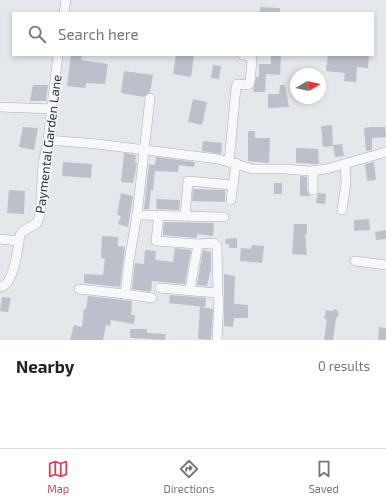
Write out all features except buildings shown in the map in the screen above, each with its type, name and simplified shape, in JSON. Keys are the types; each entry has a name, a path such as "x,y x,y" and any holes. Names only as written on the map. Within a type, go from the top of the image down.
{"street":[{"path":"64,12 66,0"},
{"name":"Paymental Garden Lane","path":"0,287 3,287 10,281 22,230 37,223 40,215 43,164 48,140 58,56"},
{"path":"231,200 233,185 236,88 237,84 248,85 250,83 252,59 250,56"},
{"path":"125,294 137,215 150,98"},
{"path":"0,107 52,109"},
{"path":"48,140 97,144 233,162 252,169 313,171 345,164 386,152"},
{"path":"342,210 345,193 345,164"},
{"path":"313,171 313,190"},
{"path":"185,216 188,181 233,185"},
{"path":"137,215 224,217"},
{"path":"159,215 156,241 198,244 214,243 217,246 217,340"},
{"path":"0,239 19,241"},
{"path":"190,290 198,244"},
{"path":"355,261 386,265"},
{"path":"160,288 212,292 218,296"},
{"path":"79,289 152,298"}]}
